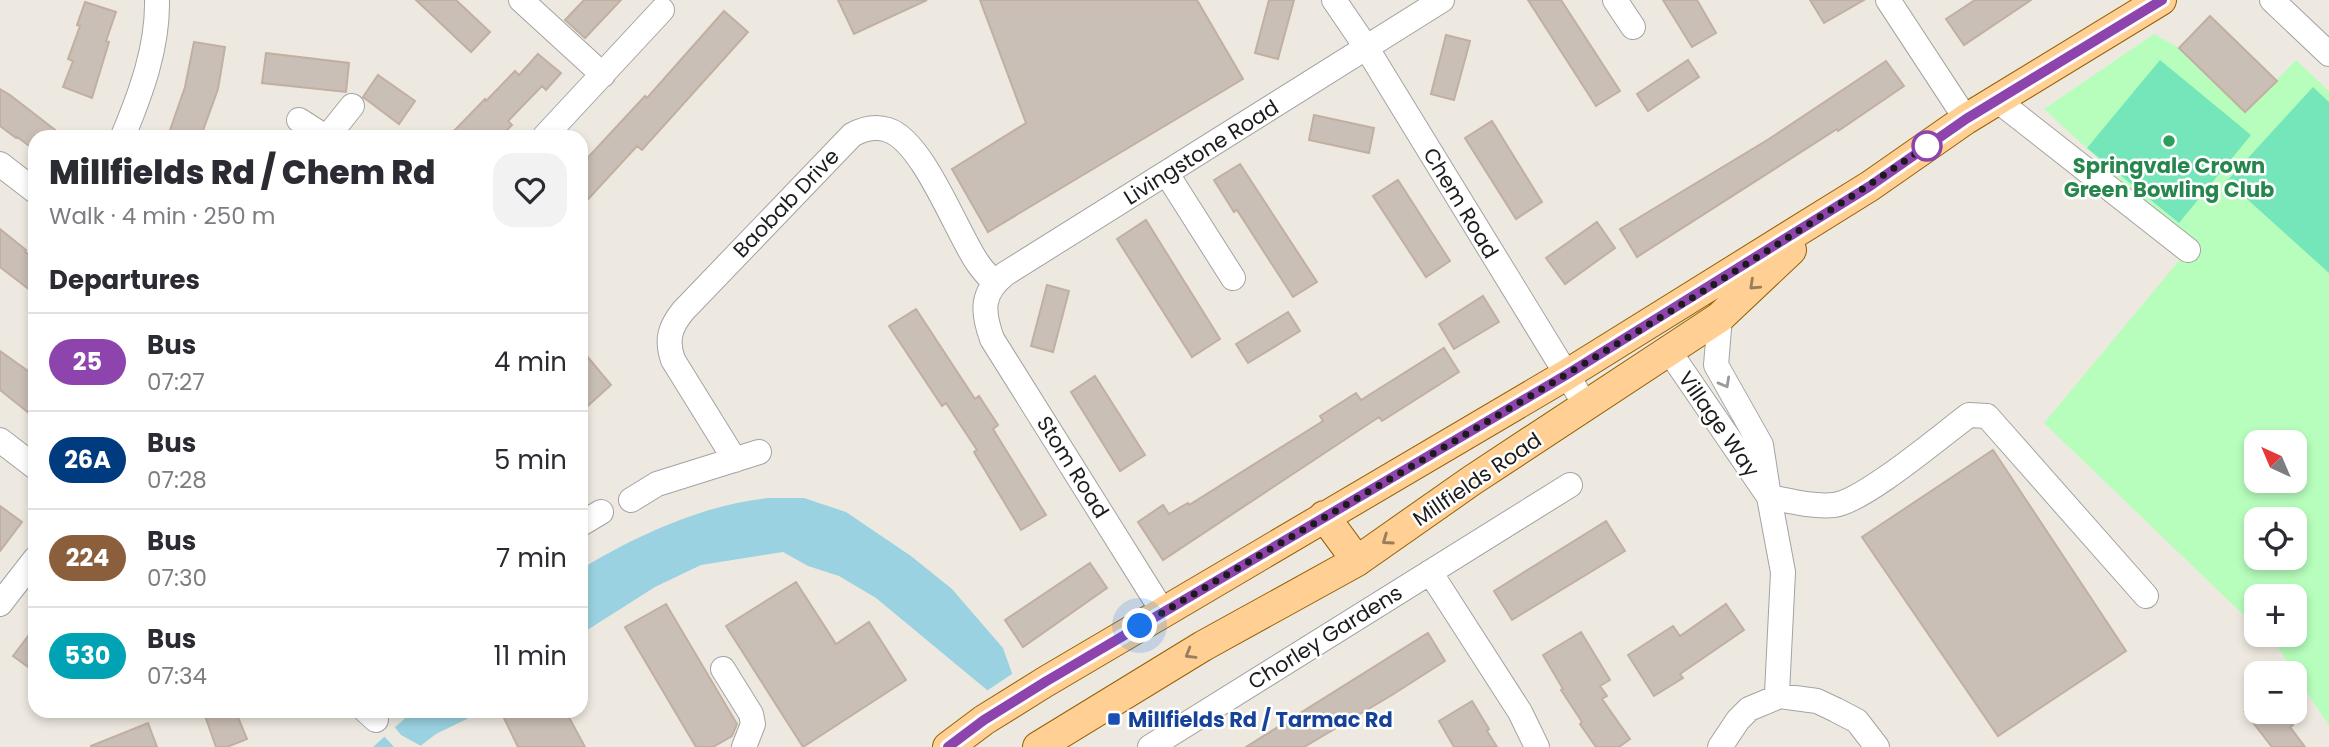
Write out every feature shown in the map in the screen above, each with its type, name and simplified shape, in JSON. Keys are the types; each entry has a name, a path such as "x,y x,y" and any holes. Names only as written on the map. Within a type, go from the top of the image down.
{"main road":[{"name":"Millfields Road","path":"948,747 984,720 1045,682 1566,375 1839,204 1966,119 2161,0"},
{"name":"Millfields Road","path":"1038,747 1203,646 1357,561 1471,481 1720,317 1839,204"},
{"path":"1324,516 1357,561"}],"street":[{"path":"126,130 145,83 158,14 157,0"},
{"path":"521,0 603,75"},
{"name":"Chem Road","path":"1334,0 1366,47 1586,406"},
{"name":"Livingstone Road","path":"995,283 1442,0"},
{"path":"1615,0 1633,27"},
{"path":"1888,0 1966,119"},
{"path":"2272,0 2329,54"},
{"path":"551,130 662,10"},
{"path":"1997,100 2188,250"},
{"path":"331,130 352,106"},
{"path":"299,120 316,130"},
{"name":"Baobab Drive","path":"735,460 673,360 668,335 683,311 852,135 877,128 890,130 903,139 924,165 978,264 995,283"},
{"path":"0,164 28,186"},
{"path":"1167,174 1233,278"},
{"name":"Stom Road","path":"995,283 985,304 985,321 992,339 1163,612"},
{"name":"Village Way","path":"1720,317 1716,365 1761,445 1783,572 1777,693 1780,696"},
{"name":"Village Way","path":"1669,351 1769,497"},
{"path":"1769,497 1811,505 1837,505 1877,484 1969,415 1987,416 2146,596"},
{"path":"0,440 28,462"},
{"path":"631,500 657,484 759,452"},
{"name":"Chorley Gardens","path":"1150,747 1570,485"},
{"path":"0,604 28,568"},
{"path":"1430,572 1520,712 1537,747"},
{"path":"723,669 751,714 753,724 744,747"},
{"path":"1720,747 1749,709 1780,696 1817,701 1857,721 1877,747"}],"green space":[{"path":"2154,34 2179,48 2245,112 2296,60 2329,91 2329,726 2307,692 2307,661 2287,661 2277,647 2307,647 2307,584 2244,584 2244,615 2044,423 2192,245 2044,109"},
{"name":"Springvale Crown Green Bowling Club","path":"2160,60 2251,135 2179,223 2087,148"},
{"name":"Springvale Crown Green Bowling Club","path":"2313,87 2329,102 2329,273 2227,181"}],"water":[{"path":"804,498 846,512 911,556 952,589 1003,648 1013,676 1026,747 987,690 876,598 839,576 808,566 783,552 701,565 655,587 588,630 588,565 671,523 745,501"},
{"path":"405,718 469,718 436,734 419,747 373,747"}],"pier":[{"path":"1015,672 1065,747 1022,747 985,692"},
{"path":"393,725 401,735 423,747 394,747 382,734"}],"building":[{"path":"416,0 456,0 490,32 471,52"},
{"path":"584,0 621,0 585,38 565,20"},
{"path":"838,0 927,0 854,34"},
{"path":"980,0 1197,0 1243,79 988,232 952,169 1026,123"},
{"path":"1269,0 1294,0 1278,59 1255,53"},
{"path":"1528,0 1561,0 1620,91 1596,106"},
{"path":"1663,0 1697,0 1716,33 1692,47"},
{"path":"1810,0 1864,0 1824,23"},
{"path":"1975,0 2031,0 1964,45 1946,19"},
{"path":"85,2 116,12 92,98 63,87 73,61 68,59"},
{"path":"724,11 748,32 642,150 637,146 588,199 588,157 645,96 647,98"},
{"path":"2210,16 2277,81 2245,112 2179,48"},
{"path":"1446,35 1470,41 1454,100 1431,94"},
{"path":"194,42 225,47 218,89 203,130 170,130 185,87"},
{"path":"266,53 349,63 346,92 262,83"},
{"path":"538,54 561,73 546,90 542,86 508,121 512,125 507,130 455,130 515,71 519,75"},
{"path":"1688,60 1699,77 1648,111 1637,94"},
{"path":"1886,61 1904,86 1838,131 1837,129 1637,257 1620,229 1769,139"},
{"path":"378,75 415,101 399,124 363,97"},
{"path":"0,89 55,130 28,130 28,145 0,126"},
{"path":"1314,115 1374,128 1369,153 1309,140"},
{"path":"1492,121 1542,202 1516,219 1465,138"},
{"path":"1240,164 1317,282 1293,297 1237,210 1234,212 1214,180"},
{"path":"1398,180 1450,261 1426,277 1373,196"},
{"path":"1146,220 1220,339 1192,357 1117,239"},
{"path":"1597,222 1615,248 1565,284 1546,258"},
{"path":"0,229 28,254 28,289 0,267"},
{"path":"1047,285 1069,291 1053,352 1031,346"},
{"path":"1483,296 1499,322 1454,349 1439,324"},
{"path":"916,309 975,399 979,396 998,425 993,429 1046,515 1021,530 974,452 977,450 946,403 942,406 889,326"},
{"path":"1288,312 1300,331 1248,363 1236,344"},
{"path":"1444,348 1459,372 1382,421 1379,417 1163,560 1138,522 1163,505 1169,514 1188,503 1189,505 1323,421 1320,416 1356,393 1361,400"},
{"path":"0,351 28,371 28,412 0,390"},
{"path":"588,357 611,385 588,406"},
{"path":"1095,376 1145,455 1120,471 1071,392"},
{"path":"1993,450 2126,651 1998,736 1862,537"},
{"path":"0,506 22,522 0,551"},
{"path":"1606,521 1625,551 1512,620 1494,591"},
{"path":"1090,563 1107,588 1023,647 1005,620"},
{"path":"796,582 836,644 869,622 906,680 803,747 726,626"},
{"path":"666,604 737,724 732,736 713,747 696,747 625,627"},
{"path":"1726,604 1744,630 1680,674 1683,678 1654,696 1628,655 1673,626 1680,636"},
{"path":"1581,632 1610,680 1600,686 1607,696 1602,699 1630,739 1619,747 1596,747 1580,724 1582,722 1543,655"},
{"path":"1428,633 1445,661 1392,695 1304,747 1246,747"},
{"path":"28,636 28,667 13,656"},
{"path":"1472,701 1497,747 1454,747 1439,721"},
{"path":"206,718 238,718 247,739 227,747 216,747"},
{"path":"504,718 569,718 585,747 518,747"},
{"path":"148,723 157,747 91,747 91,746"},
{"path":"2254,724 2292,724 2290,727 2305,747 2272,747"}],"bus line":[{"name":"25","path":"948,747 984,720 1045,682 1566,375 1870,186 1966,119 2162,0"}],"place":[{"name":"Springvale Crown Green Bowling Club","path":"2169,141"},
{"name":"Millfields Rd / Tarmac Rd","path":"1114,719"}],"route":[{"path":"1140,626 1566,375 1870,186 1927,146"}]}
